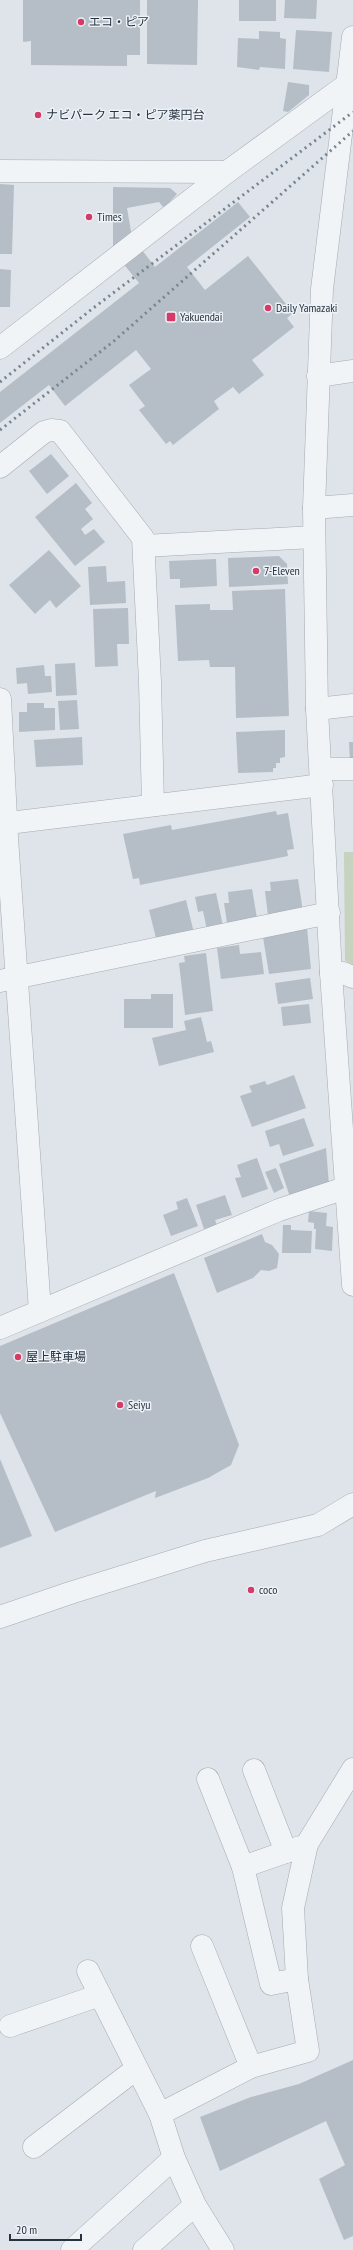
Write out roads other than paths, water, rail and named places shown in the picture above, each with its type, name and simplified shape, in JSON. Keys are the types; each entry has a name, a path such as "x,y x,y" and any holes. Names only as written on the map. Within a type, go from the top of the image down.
{"street":[{"path":"353,37 348,83 346,160 322,289 314,508 317,709 322,777 331,972 349,1176 353,1285"},
{"path":"0,348 227,172 348,83"},
{"path":"0,171 227,172"},
{"path":"0,326 27,326"},
{"path":"318,376 353,371"},
{"path":"0,467 44,432 51,430 60,431 143,538 150,682 153,805"},
{"path":"314,508 353,505"},
{"path":"144,546 314,537"},
{"path":"0,699 8,980 40,1311"},
{"path":"317,709 353,705"},
{"path":"3,824 153,805 322,777 353,769"},
{"path":"8,980 329,913"},
{"path":"331,972 343,973 353,977"},
{"path":"0,1328 279,1210 349,1176"},
{"path":"0,1617 205,1551 318,1525 353,1504"},
{"path":"160,2114 251,2067 308,2051 297,1979 293,1908 307,1844 353,1768"},
{"path":"254,1770 286,1852"},
{"path":"208,1779 243,1867 271,1984 297,1979"},
{"path":"243,1867 307,1844"},
{"path":"202,1946 251,2067"},
{"path":"88,1971 160,2114 174,2158 195,2205 223,2250"},
{"path":"10,2026 100,1995"},
{"path":"34,2147 136,2069"},
{"path":"72,2250 174,2158"},
{"path":"144,2250 195,2205"}],"railway":[{"path":"0,382 92,309 353,112"},
{"path":"0,430 114,341 353,131"}],"place":[{"name":"エコ・ピア","path":"81,22"},
{"name":"ナビパーク エコ・ピア薬円台","path":"38,115"},
{"name":"Times","path":"89,217"},
{"name":"Daily Yamazaki","path":"268,308"},
{"name":"Yakuendai","path":"171,317"},
{"name":"7-Eleven","path":"256,571"},
{"name":"屋上駐車場","path":"18,1357"},
{"name":"Seiyu","path":"120,1405"},
{"name":"coco","path":"251,1590"}]}
